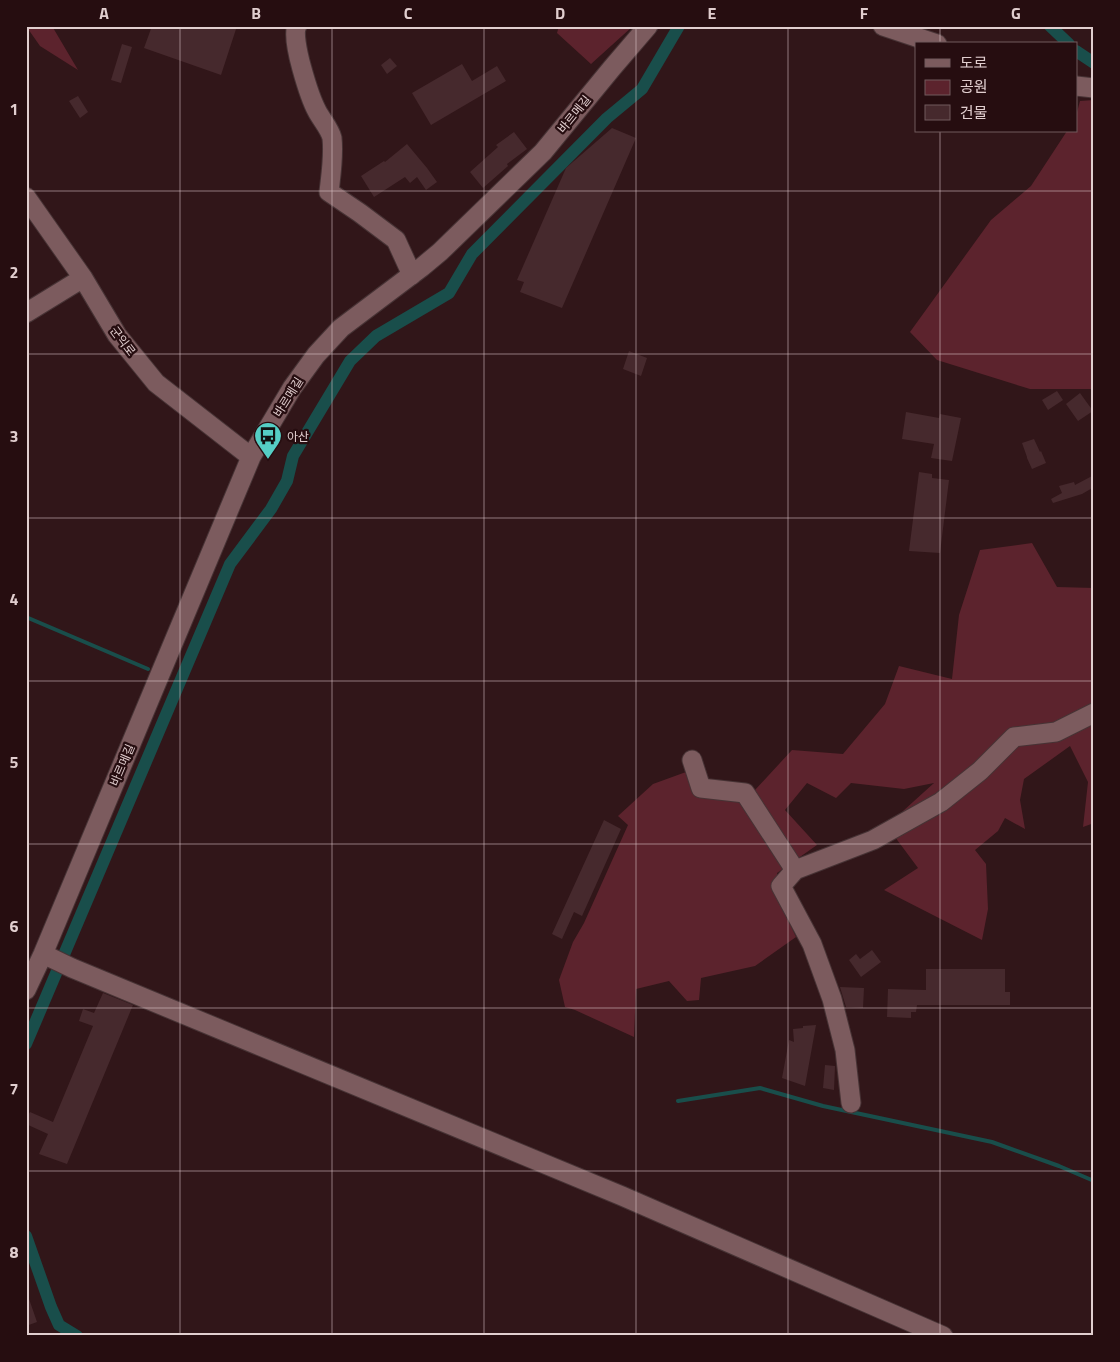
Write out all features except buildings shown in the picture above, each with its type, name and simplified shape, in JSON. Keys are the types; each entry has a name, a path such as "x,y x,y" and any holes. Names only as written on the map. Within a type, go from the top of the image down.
{"street":[{"path":"296,26 297,44 306,82 317,110 332,136 329,192 396,240 412,275"},
{"name":"바르메길","path":"26,990 46,956 251,457 292,388 316,355 341,328 440,252 543,152 648,26"},
{"path":"883,26 931,42"},
{"path":"1078,86 1094,88"},
{"name":"군익로","path":"26,197 83,278 117,335 156,383 251,457"},
{"path":"26,313 83,278"},
{"path":"851,1103 846,1050 832,999 812,944 781,886 794,870 873,840 941,802 980,771 1014,737 1056,732 1094,714"},
{"path":"692,760 701,788 745,793 794,870"},
{"path":"46,956 622,1196 943,1336"}],"green space":[{"path":"26,26 52,26 78,70 40,46"},
{"path":"559,26 633,26 591,64 557,33"},
{"path":"1094,100 1094,417 1091,389 1030,389 937,360 910,332 991,220 1031,186 1066,132 1078,132 1078,108 1080,101"},
{"path":"1032,543 1057,587 1094,588 1094,823 1083,827 1088,782 1070,746 1024,779 1020,800 1025,829 1005,818 998,831 975,850 986,864 988,909 982,940 884,890 918,868 895,837 903,811 934,783 904,789 851,783 836,798 807,783 785,810 817,845 777,873 781,905 796,937 755,966 701,978 699,1000 687,1001 669,981 636,989 634,1037 565,1007 559,980 573,942 584,923 628,825 618,816 653,784 686,772 695,793 743,803 792,750 843,754 885,704 899,666 952,679 959,615 980,550"}],"waterway":[{"path":"26,1044 230,564 271,509 287,481 293,456 350,361 376,336 449,293 472,254 607,118 642,89 679,26"},
{"path":"1050,26 1067,42"},
{"path":"1078,52 1094,63"},
{"path":"26,617 148,669"},
{"path":"678,1101 760,1088 823,1106 992,1142 1059,1166 1094,1181"},
{"path":"26,1236 59,1325 77,1336"}],"place":[{"name":"아산","path":"268,460"}]}
